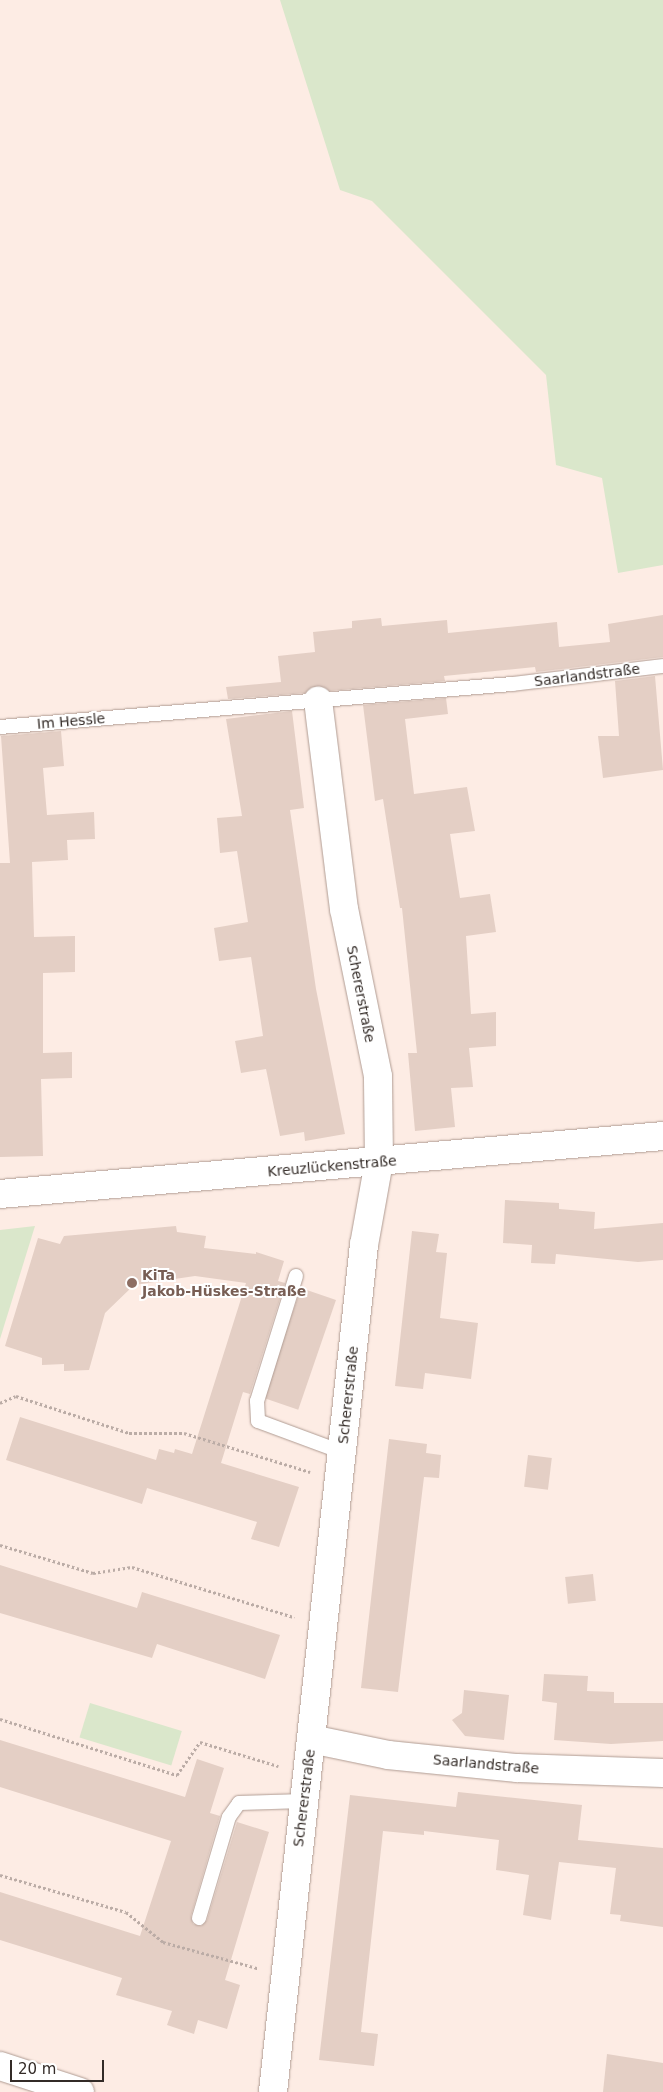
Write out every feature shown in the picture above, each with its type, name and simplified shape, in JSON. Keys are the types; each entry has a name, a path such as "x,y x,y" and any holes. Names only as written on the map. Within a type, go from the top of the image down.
{"street":[{"name":"Schererstraße","path":"272,2092 312,1739 364,1245 379,1162 378,1076 344,909 318,701"},
{"name":"Kreuzlückenstraße","path":"0,1194 663,1136"},
{"name":"Saarlandstraße","path":"312,1739 388,1755 517,1768 663,1773"},
{"path":"0,2066 80,2092"}],"lane":[{"name":"Saarlandstraße","path":"318,701 512,684 663,666"},
{"name":"Im Hessle","path":"0,727 318,701"},
{"path":"296,1276 257,1401 258,1421 342,1452"},
{"path":"199,1918 229,1817 239,1803 304,1801"}],"path":[{"path":"0,1403 16,1396 129,1433 184,1433 339,1481"},
{"path":"0,1545 93,1573 132,1567 323,1626"},
{"path":"0,1720 177,1775 200,1742 307,1775"},
{"path":"0,1876 126,1912 163,1942 284,1976"}],"green space":[{"path":"280,0 663,0 663,565 618,573 602,478 556,465 546,375 372,201 340,190"},
{"path":"35,1226 0,1339 0,1230"},
{"path":"90,1703 182,1731 171,1765 79,1737"}],"building":[{"path":"663,615 663,657 536,672 535,667 444,676 445,681 329,691 317,686 305,693 228,699 226,687 281,682 278,656 315,652 313,632 352,628 352,621 381,618 382,626 447,620 448,633 557,622 559,647 610,642 608,624"},
{"path":"655,676 663,770 603,778 598,736 619,736 615,681"},
{"path":"446,698 448,714 405,719 414,794 467,787 475,831 450,834 460,898 490,894 496,932 466,936 471,1014 496,1012 496,1046 469,1048 473,1087 451,1088 455,1127 415,1131 408,1053 417,1053 402,908 400,908 383,799 375,801 363,705"},
{"path":"292,711 304,808 290,810 316,989 345,1134 305,1141 304,1132 280,1136 266,1069 241,1073 235,1041 263,1036 251,957 219,961 214,928 248,922 237,851 220,853 217,818 242,816 226,719"},
{"path":"61,731 64,766 43,768 47,815 94,812 95,839 67,840 68,860 32,862 34,937 75,936 75,972 43,973 43,1053 72,1052 72,1078 41,1079 43,1156 0,1157 0,863 10,863 1,736"},
{"path":"505,1200 559,1203 559,1209 595,1212 594,1229 663,1223 663,1260 638,1262 556,1254 555,1264 531,1263 532,1245 503,1243"},
{"path":"176,1226 177,1232 206,1236 204,1248 256,1254 256,1252 284,1261 278,1281 285,1283 250,1394 243,1392 221,1463 299,1487 279,1547 251,1539 257,1522 147,1488 142,1504 6,1460 20,1417 156,1460 159,1449 174,1453 175,1449 192,1454 246,1283 195,1276 134,1285 105,1313 89,1370 64,1371 64,1364 42,1365 42,1358 5,1346 38,1238 60,1244 64,1236"},
{"path":"412,1231 439,1234 436,1252 447,1253 440,1318 478,1323 471,1379 425,1373 423,1389 395,1386"},
{"path":"301,1288 336,1300 298,1410 263,1398"},
{"path":"389,1439 427,1444 426,1453 441,1455 439,1478 424,1477 398,1692 361,1688"},
{"path":"528,1455 552,1458 548,1490 524,1487"},
{"path":"0,1565 137,1608 142,1592 280,1635 265,1679 157,1644 152,1658 0,1613"},
{"path":"593,1574 596,1601 568,1604 565,1577"},
{"path":"544,1674 588,1676 587,1691 614,1692 614,1703 663,1703 663,1741 611,1744 554,1740 557,1703 542,1701"},
{"path":"464,1690 509,1695 504,1740 465,1736 452,1720 462,1713"},
{"path":"0,1740 185,1797 197,1759 224,1768 210,1813 220,1816 191,1916 193,1924 201,1926 207,1920 237,1822 269,1832 225,1980 240,1985 227,2029 198,2020 194,2034 167,2025 172,2011 116,1995 122,1978 0,1940 0,1892 140,1936 171,1841 0,1787"},
{"path":"458,1792 582,1805 578,1840 663,1848 663,1927 620,1921 621,1915 610,1914 616,1868 559,1862 551,1920 523,1915 529,1875 496,1870 499,1840 424,1831 424,1835 383,1831 361,2032 378,2034 374,2066 319,2060 350,1795 456,1807"},
{"path":"607,2054 663,2063 663,2092 603,2092"}],"place":[{"name":"KiTa Jakob-Hüskes-Straße","path":"132,1283"}]}
